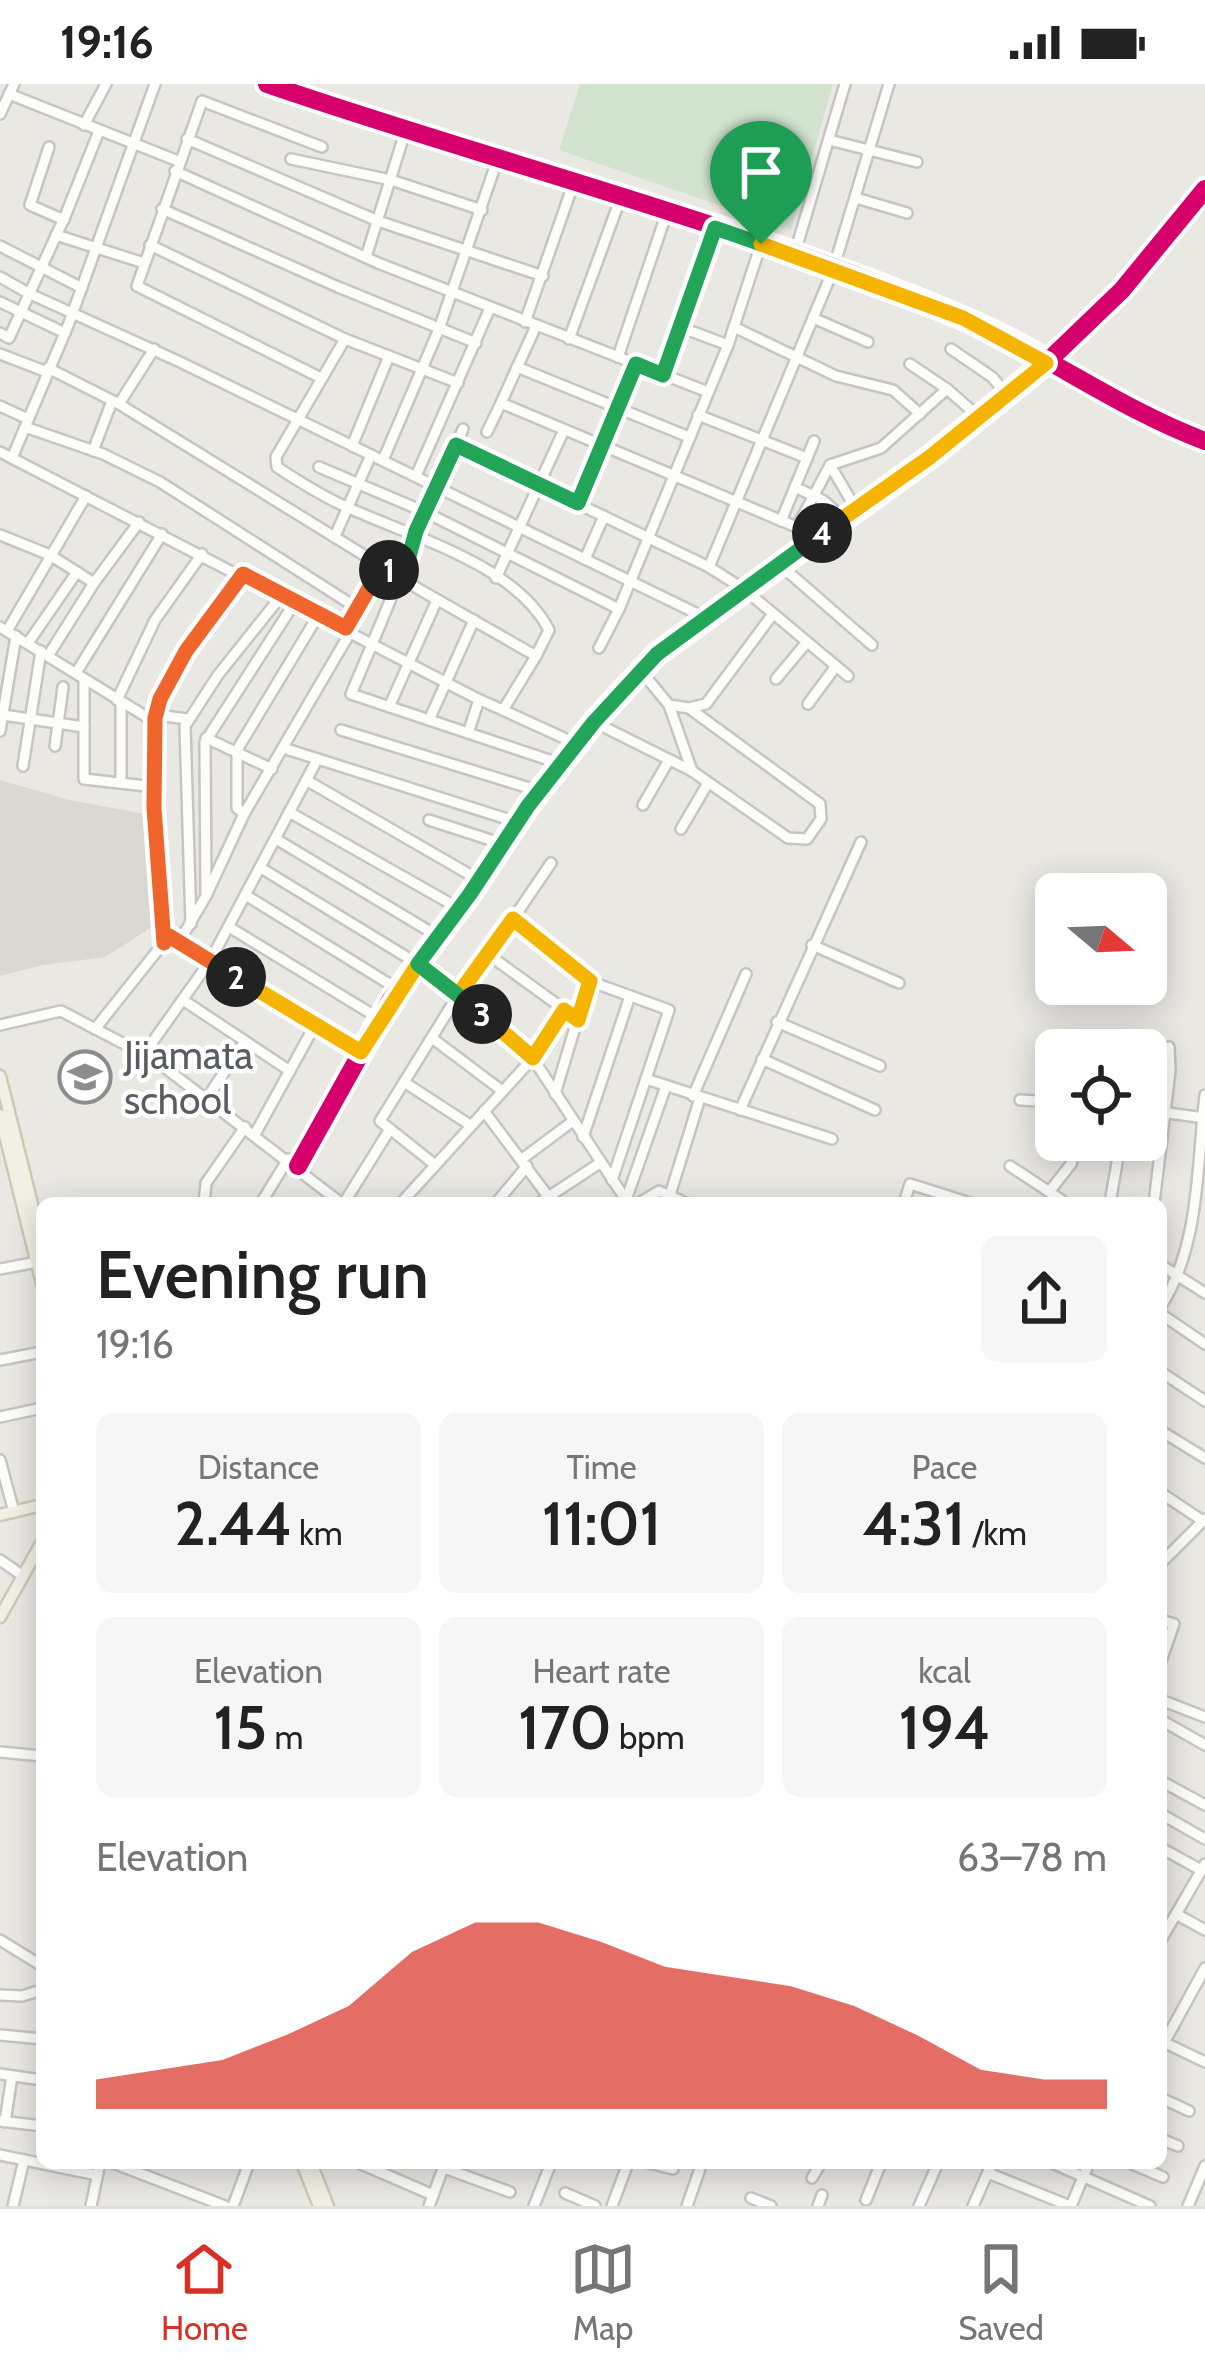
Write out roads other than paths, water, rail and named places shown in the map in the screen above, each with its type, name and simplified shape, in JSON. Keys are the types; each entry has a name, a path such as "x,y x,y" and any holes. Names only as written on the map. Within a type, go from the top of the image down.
{"main road":[{"path":"0,1076 36,1220"},
{"path":"0,1115 36,1258"},
{"path":"0,1515 36,1506"},
{"path":"0,1617 5,1595 36,1552"},
{"path":"308,2169 323,2206"}],"street":[{"path":"84,125 106,84"},
{"path":"12,458 74,311 155,84"},
{"path":"208,84 137,286 321,378"},
{"path":"267,84 715,228 963,318 1205,441"},
{"path":"794,256 845,84"},
{"path":"709,567 832,270 889,84"},
{"path":"6,100 134,145 366,257 709,392"},
{"path":"202,101 322,147"},
{"path":"366,257 406,129"},
{"path":"0,333 9,338 99,131"},
{"path":"187,139 378,221 543,276"},
{"path":"829,140 917,162"},
{"path":"49,147 30,205 64,220"},
{"path":"383,460 439,329 498,158"},
{"path":"291,159 391,180 482,210"},
{"path":"487,432 517,368 574,182"},
{"path":"266,1197 293,1163 399,990 539,791 641,671 657,654 1046,363 1122,290 1205,189"},
{"path":"569,339 620,197"},
{"path":"856,198 908,213"},
{"path":"162,208 476,343"},
{"path":"618,358 667,212"},
{"path":"663,375 715,228"},
{"path":"56,235 144,263"},
{"path":"598,648 619,609 728,345 761,244"},
{"path":"150,245 345,339 458,383"},
{"path":"0,246 82,288"},
{"path":"0,277 706,617"},
{"path":"0,302 65,333"},
{"path":"416,476 490,308"},
{"path":"813,318 868,342"},
{"path":"734,327 836,376 893,391 920,414"},
{"path":"680,328 728,345"},
{"path":"345,339 276,457 278,467 348,508 415,535 496,578 529,602 549,629 502,710"},
{"path":"951,349 992,377 1006,395"},
{"path":"93,451 115,402 154,350"},
{"path":"0,354 48,370 115,402 536,656"},
{"path":"352,446 388,356"},
{"path":"578,503 636,364"},
{"path":"910,364 979,417"},
{"path":"517,368 689,437"},
{"path":"797,527 830,466 881,448 946,389"},
{"path":"501,403 818,536"},
{"path":"0,406 26,423 160,482 357,608"},
{"path":"698,415 807,458"},
{"path":"463,429 351,694 561,764"},
{"path":"496,578 564,430"},
{"path":"781,521 814,441"},
{"path":"456,445 709,567 745,590 848,676"},
{"path":"0,452 479,700 577,744"},
{"path":"335,536 371,455"},
{"path":"830,466 856,508"},
{"path":"319,467 425,512 619,609"},
{"path":"795,488 843,518"},
{"path":"0,731 8,631 86,496"},
{"path":"585,560 604,516"},
{"path":"23,766 45,654 139,522"},
{"path":"155,787 83,779 80,676 162,534"},
{"path":"0,535 50,555 94,583"},
{"path":"121,783 119,702 155,620 202,554"},
{"path":"779,565 872,645"},
{"path":"179,942 244,814 382,566"},
{"path":"28,643 77,572"},
{"path":"164,943 156,718 186,651 243,574"},
{"path":"191,924 185,783 188,719 282,595"},
{"path":"388,707 437,600"},
{"path":"206,896 206,738 295,602"},
{"path":"244,814 237,808 236,750 319,614"},
{"path":"669,705 689,708 714,697 773,614"},
{"path":"428,720 474,620"},
{"path":"8,631 119,702 156,718 188,719"},
{"path":"776,679 807,642"},
{"path":"808,704 836,666"},
{"path":"641,671 669,705 692,771"},
{"path":"55,746 63,687"},
{"path":"468,733 479,700"},
{"path":"594,722 692,771 793,841 807,839 821,819 820,804 689,708"},
{"path":"2,709 30,719 84,727"},
{"path":"341,730 539,791"},
{"path":"206,738 272,769"},
{"path":"284,748 517,822"},
{"path":"144,1054 210,961 317,760"},
{"path":"643,805 669,760"},
{"path":"306,780 479,880"},
{"path":"681,829 708,783"},
{"path":"289,812 460,909"},
{"path":"429,820 503,844"},
{"path":"276,838 439,937"},
{"path":"740,1110 861,842"},
{"path":"434,1164 380,1121 458,995 551,863"},
{"path":"261,868 418,964 533,1058 627,1197"},
{"path":"247,896 399,990"},
{"path":"513,919 590,981 669,1010 612,1180"},
{"path":"229,927 380,1019"},
{"path":"95,1029 169,936 361,1052"},
{"path":"812,945 899,983"},
{"path":"489,955 578,1020"},
{"path":"643,1197 658,1191 670,1196 697,1097 746,974"},
{"path":"555,1094 590,981"},
{"path":"583,1137 630,996"},
{"path":"183,1000 290,1070"},
{"path":"406,1197 533,1058 564,1010"},
{"path":"0,1024 61,1011 144,1054 334,1197"},
{"path":"777,1022 880,1066"},
{"path":"205,1197 206,1183 250,1131 316,1025"},
{"path":"432,1038 501,1090"},
{"path":"207,1098 245,1041"},
{"path":"1167,1098 1169,1047"},
{"path":"762,1059 875,1109"},
{"path":"646,1079 832,1139"},
{"path":"404,1082 470,1125"},
{"path":"633,1197 666,1086"},
{"path":"1167,1300 1180,1277 1191,1219 1205,1095"},
{"path":"1020,1100 1035,1101"},
{"path":"484,1112 525,1162 545,1197"},
{"path":"1167,1112 1204,1117"},
{"path":"500,1197 525,1162 573,1121"},
{"path":"345,1197 390,1129"},
{"path":"0,1165 6,1146"},
{"path":"1049,1192 1072,1161"},
{"path":"1111,1197 1117,1161"},
{"path":"1155,1197 1159,1161"},
{"path":"552,1197 600,1162"},
{"path":"1010,1166 1057,1197"},
{"path":"906,1197 910,1184 951,1197"},
{"path":"0,1269 36,1262"},
{"path":"1167,1269 1205,1293"},
{"path":"1167,1315 1205,1344"},
{"path":"0,1360 36,1353"},
{"path":"1167,1376 1205,1401"},
{"path":"0,1417 36,1409"},
{"path":"1167,1435 1205,1458"},
{"path":"0,1460 14,1511"},
{"path":"1167,1497 1204,1520 1167,1557"},
{"path":"0,1560 22,1576"},
{"path":"1167,1702 1205,1717"},
{"path":"1167,1723 1205,1745"},
{"path":"0,1752 36,1755"},
{"path":"1167,1784 1205,1805"},
{"path":"1167,1817 1205,1839"},
{"path":"1167,1851 1203,1867 1167,1930"},
{"path":"1176,1914 1205,1930"},
{"path":"0,1940 36,1962"},
{"path":"0,1954 23,1954"},
{"path":"1167,2036 1201,1987 1205,1968"},
{"path":"0,1995 36,1992"},
{"path":"0,2035 36,2038"},
{"path":"1167,2044 1205,2062"},
{"path":"36,2079 6,2075 3,2121 36,2125"},
{"path":"1167,2101 1189,2111"},
{"path":"1167,2141 1178,2146"},
{"path":"0,2155 36,2161"},
{"path":"25,2160 13,2204 31,2206"},
{"path":"1189,2206 1205,2166"},
{"path":"91,2206 99,2169"},
{"path":"131,2169 229,2206 247,2169"},
{"path":"373,2169 431,2203 444,2169"},
{"path":"395,2178 399,2169"},
{"path":"455,2169 510,2192"},
{"path":"533,2206 548,2169"},
{"path":"612,2206 626,2169"},
{"path":"687,2206 699,2169"},
{"path":"812,2178 817,2169"},
{"path":"866,2200 879,2169"},
{"path":"919,2206 935,2169"},
{"path":"977,2205 990,2169"},
{"path":"992,2169 1070,2206 1086,2169"},
{"path":"1066,2169 1150,2206"},
{"path":"1144,2169 1163,2177"},
{"path":"566,2193 595,2206"},
{"path":"752,2198 772,2206"}],"place":[{"name":"Jijamata school","path":"85,1077"}]}
